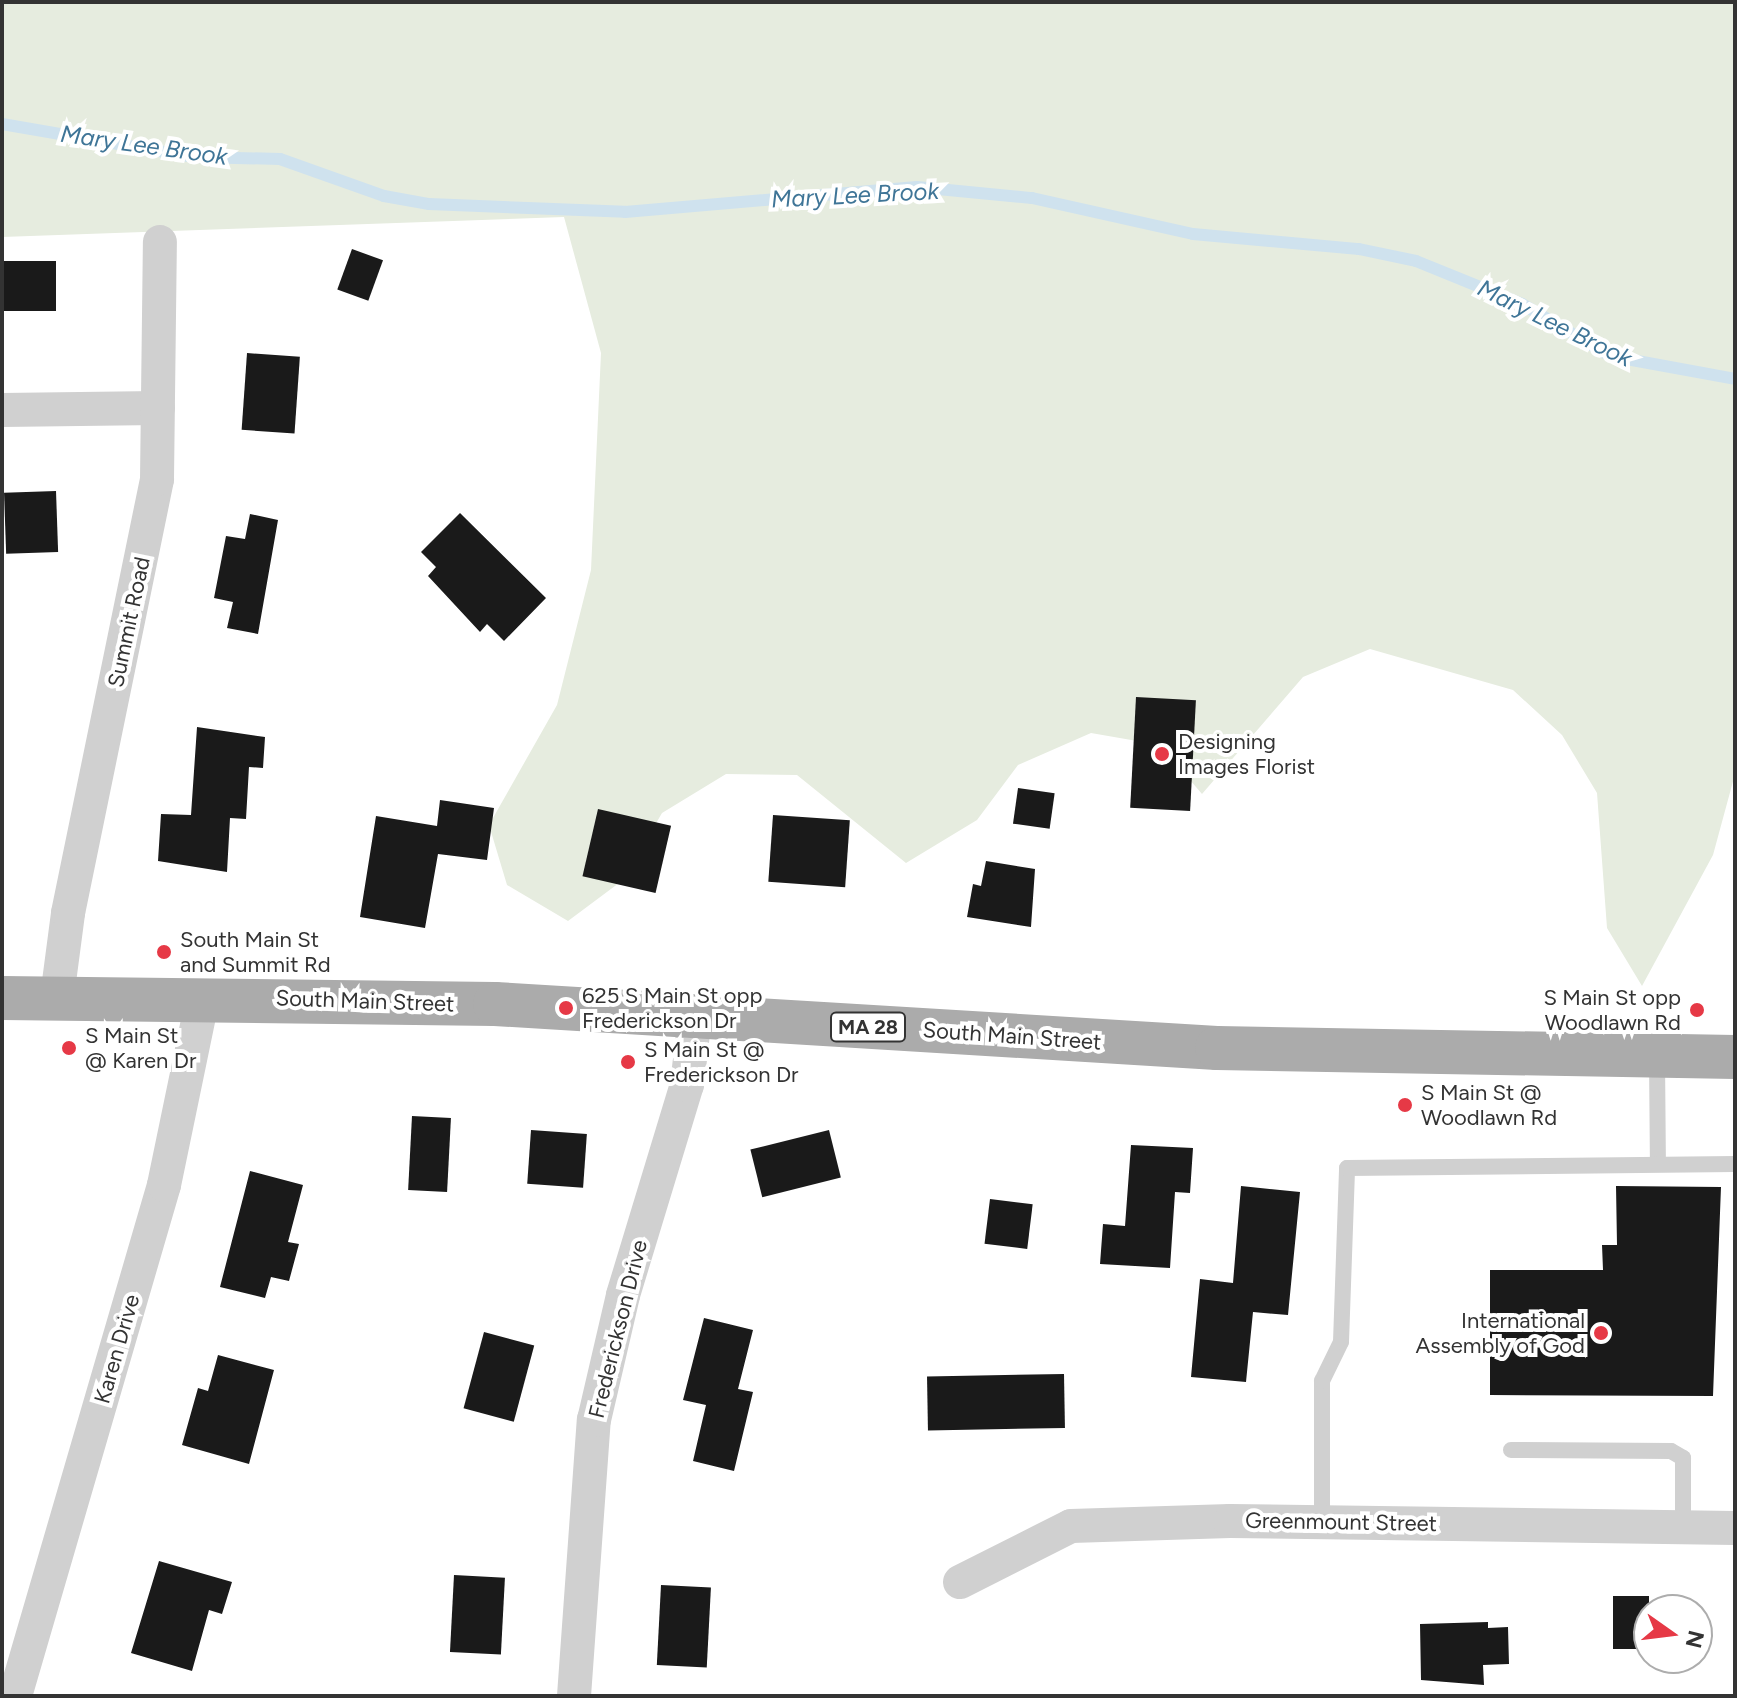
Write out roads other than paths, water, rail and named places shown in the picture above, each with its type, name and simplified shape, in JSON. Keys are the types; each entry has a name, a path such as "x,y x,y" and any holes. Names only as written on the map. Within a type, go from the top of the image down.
{"main road":[{"name":"South Main Street","path":"2,998 203,997 695,1016 1217,1048 1735,1057"}],"street":[{"name":"Summit Road","path":"57,997 68,913 153,510 160,242"},
{"path":"2,410 158,408"},
{"name":"Karen Drive","path":"15,1696 164,1185 203,997"},
{"name":"Frederickson Drive","path":"574,1696 594,1420 623,1295 687,1085 695,1016"},
{"name":"Greenmount Street","path":"960,1582 1071,1526 1322,1522 1735,1528"}],"lane":[{"path":"1657,1058 1658,1164"},
{"path":"1322,1522 1322,1381 1341,1342 1347,1168 1735,1164"},
{"path":"1511,1450 1671,1451 1683,1458 1683,1527"}],"waterway":[{"name":"Mary Lee Brook","path":"2,124 194,157 280,159 384,196 429,204 625,212 917,187 1032,198 1193,234 1359,249 1416,261 1522,304 1610,356 1735,379"}],"place":[{"name":"Designing Images Florist","path":"1162,754"},
{"name":"South Main St and Summit Rd","path":"164,952"},
{"name":"625 S Main St opp Frederickson Dr","path":"566,1008"},
{"name":"S Main St opp Woodlawn Rd","path":"1697,1010"},
{"name":"S Main St @ Karen Dr","path":"69,1048"},
{"name":"S Main St @ Frederickson Dr","path":"628,1062"},
{"name":"S Main St @ Woodlawn Rd","path":"1405,1105"},
{"name":"International Assembly of God","path":"1601,1333"}]}
